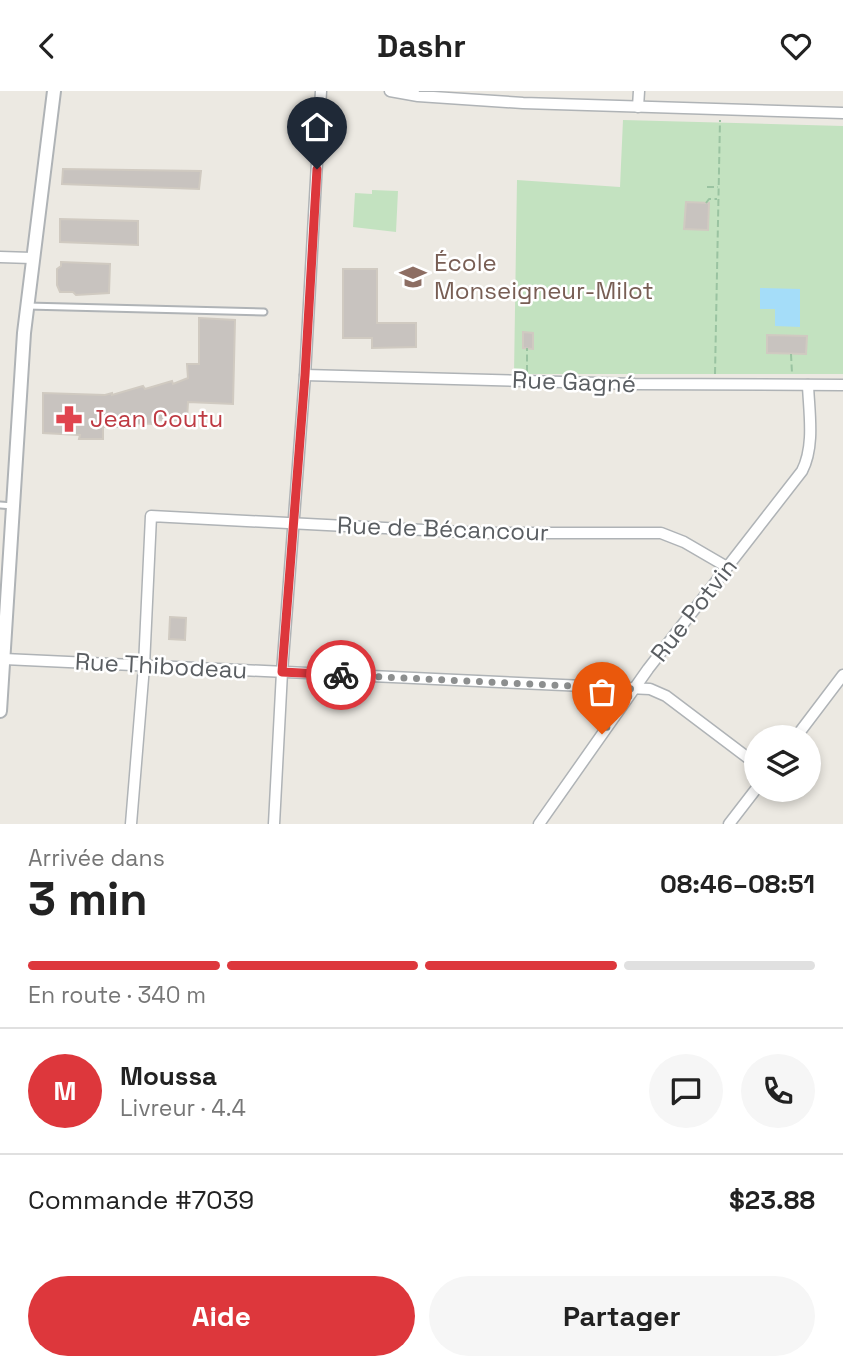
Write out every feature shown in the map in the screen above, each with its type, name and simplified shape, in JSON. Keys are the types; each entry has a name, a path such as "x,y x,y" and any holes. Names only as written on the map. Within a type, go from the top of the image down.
{"street":[{"path":"0,711 7,505 32,258 54,91"},
{"path":"274,824 282,672 305,375 321,91"},
{"path":"390,91 418,96 523,103 843,113"},
{"path":"523,91 523,103"},
{"path":"638,107 639,91"},
{"path":"0,257 32,258"},
{"name":"Rue Gagné","path":"305,375 715,385 843,385"},
{"name":"Rue Potvin","path":"538,824 634,689 802,471 808,459 808,385"},
{"name":"Rue de Bécancour","path":"144,666 150,516 482,533 661,533 684,542 727,567"},
{"name":"Rue Thibodeau","path":"2,658 650,689 666,696 744,755"},
{"path":"131,824 144,666"},
{"path":"805,725 843,675"},
{"path":"729,824 746,802"}],"lane":[{"path":"27,306 264,312"}],"path":[{"path":"715,385 720,109"},
{"path":"707,187 719,187"},
{"path":"706,203 709,199 718,199"},
{"path":"527,348 527,381"},
{"path":"791,353 792,385"}],"green space":[{"path":"623,120 843,126 843,374 514,374 517,180 620,187"},
{"path":"372,190 398,191 396,232 353,227 355,193 372,194"}],"water":[{"path":"760,288 800,289 800,327 775,326 775,309 760,309"}],"building":[{"path":"63,169 201,171 199,189 62,184"},
{"path":"686,202 709,203 708,230 684,229"},
{"path":"60,219 138,221 138,245 60,242"},
{"path":"61,262 110,264 109,293 76,295 73,292 60,292 57,269"},
{"path":"343,269 377,269 377,323 416,323 416,347 372,348 372,338 343,338"},
{"path":"199,318 235,320 233,404 188,402 187,420 158,420 156,424 126,423 126,427 103,427 103,439 79,439 80,435 43,433 43,393 112,395 143,386 145,389 172,381 173,384 188,378 187,364 199,364"},
{"path":"523,332 533,333 533,349 523,348"},
{"path":"767,335 807,336 806,354 767,353"},
{"path":"170,617 186,618 185,640 169,639"}],"way so far":[{"path":"341,675 634,689 602,734"}],"place":[{"name":"École Monseigneur-Milot","path":"413,277"},
{"name":"Jean Coutu","path":"69,419"}],"route":[{"path":"317,169 305,375 282,672 341,675"}]}
